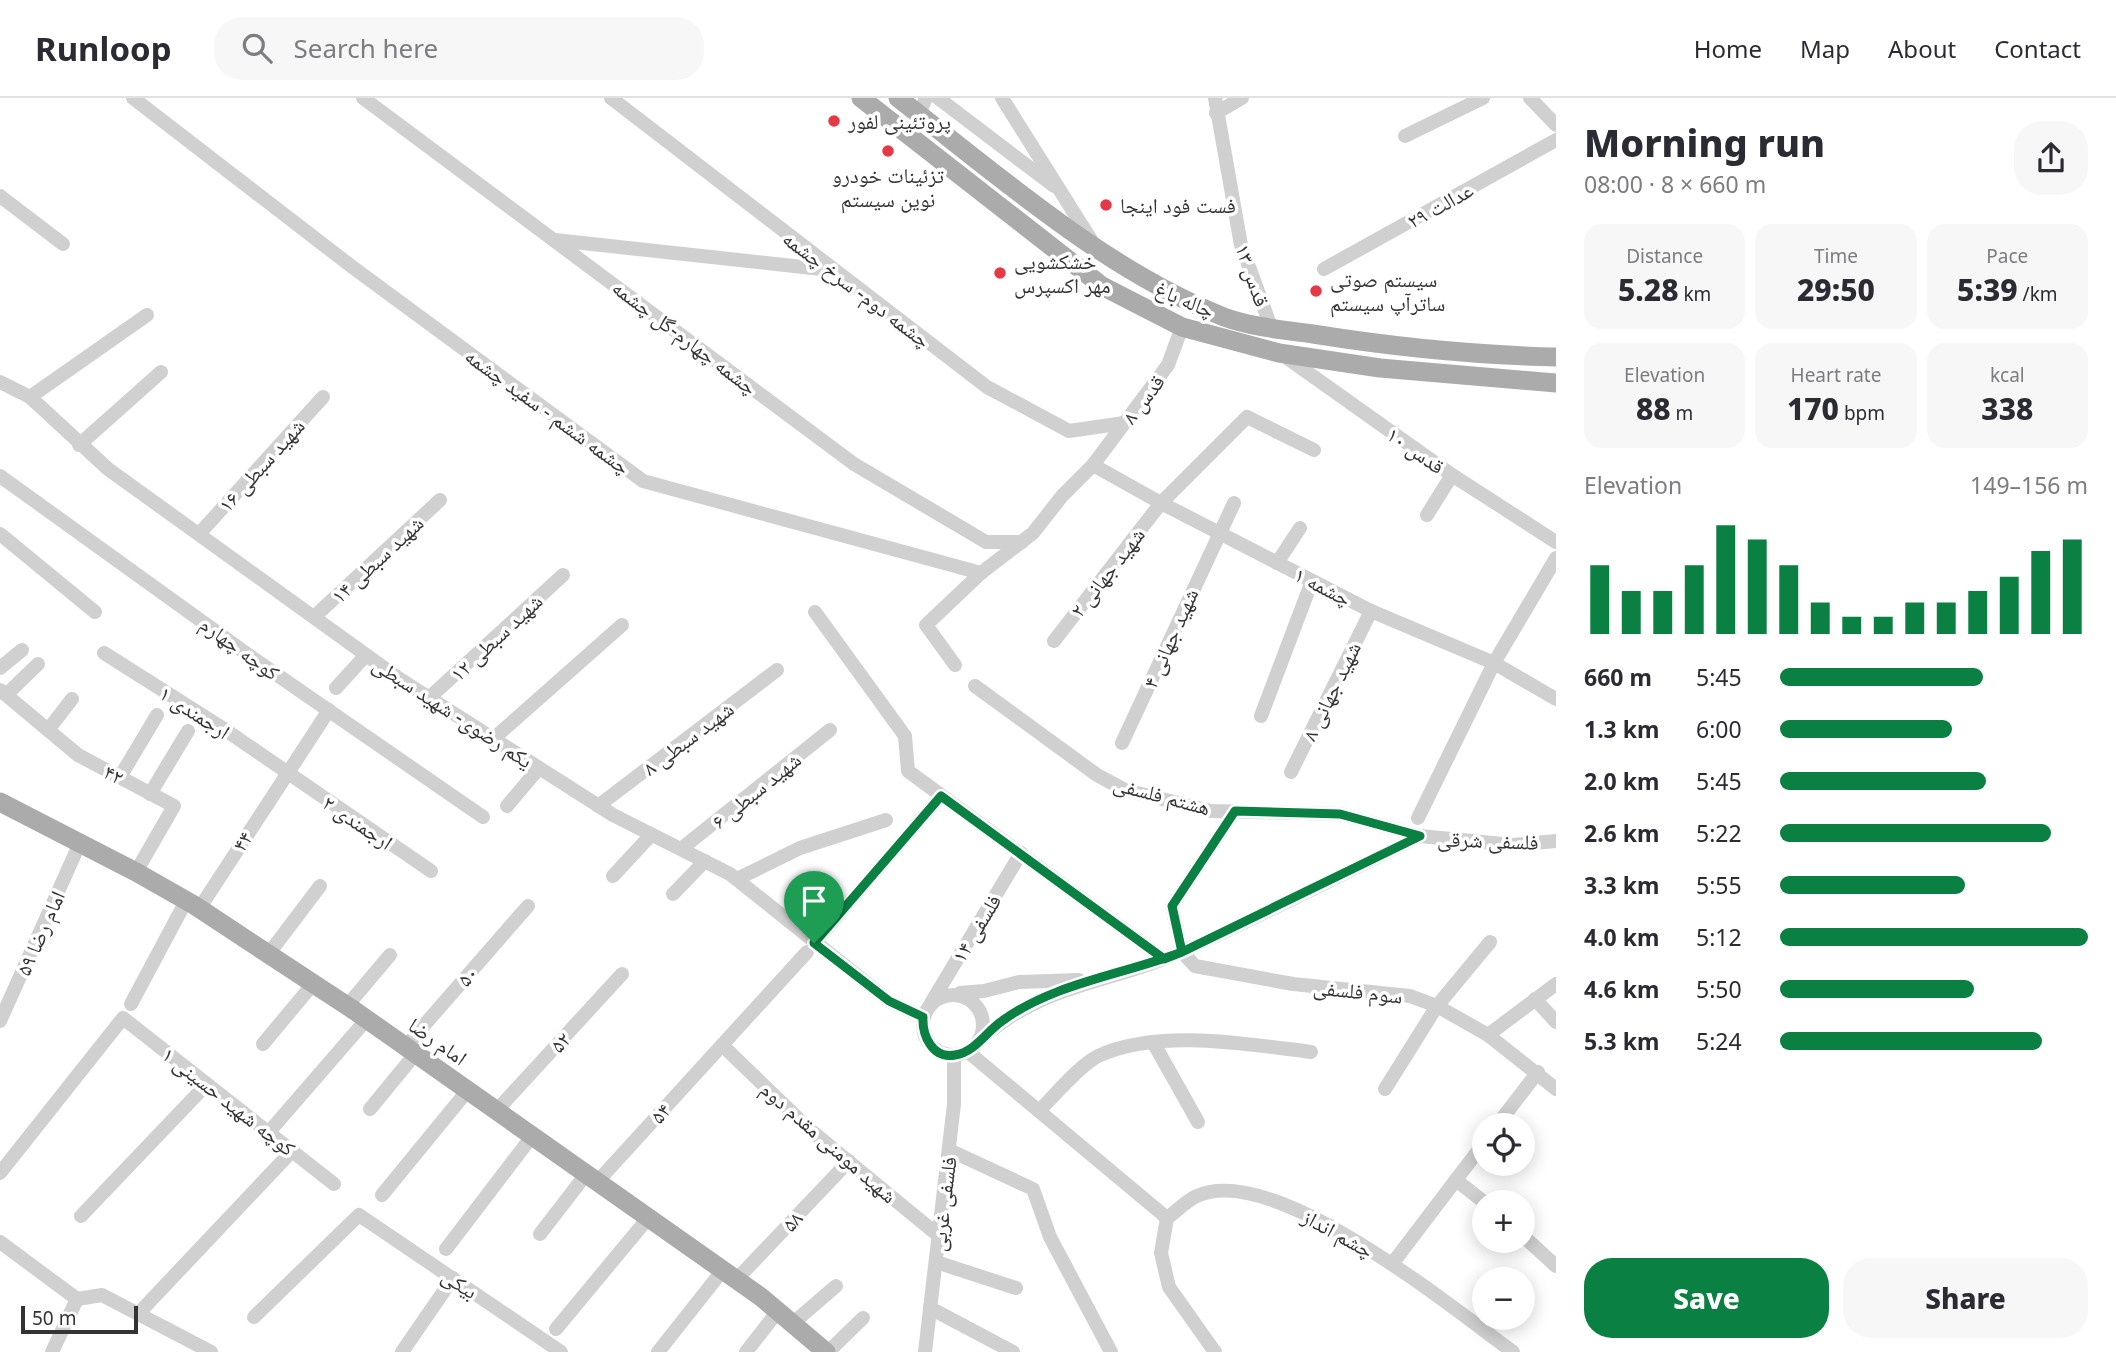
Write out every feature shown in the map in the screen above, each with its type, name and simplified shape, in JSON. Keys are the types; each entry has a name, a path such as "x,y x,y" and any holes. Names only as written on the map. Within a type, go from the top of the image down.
{"main road":[{"name":"چاله باغ","path":"861,98 1101,285 1182,327 1279,353 1380,368 1556,383"},
{"name":"چاله باغ","path":"898,98 922,106 1031,202 1093,245 1149,279 1225,318 1383,345 1489,355 1556,357"},
{"name":"امام رضا","path":"0,802 136,872 192,905 367,1019 730,1275 785,1317 821,1350"}],"street":[{"name":"چشمه ششم - سفید چشمه","path":"133,98 351,266 643,481 981,573"},
{"name":"چشمه چهارم-گل چشمه","path":"363,98 854,464 986,542 1022,542"},
{"name":"چشمه دوم- سرخ چشمه","path":"611,98 987,387 1069,431 1124,423"},
{"path":"938,98 1063,193"},
{"path":"1002,98 1093,245"},
{"name":"قدس ۱۳","path":"1215,98 1241,245 1271,327"},
{"path":"1216,113 1242,98"},
{"path":"1405,136 1483,98"},
{"path":"1530,98 1556,125"},
{"name":"عدالت ۲۹","path":"1324,270 1556,140"},
{"path":"0,196 63,244"},
{"path":"553,240 832,270"},
{"path":"30,397 147,315"},
{"name":"قدس ۸","path":"1022,542 1093,465 1168,365 1182,327"},
{"name":"قدس ۱۰","path":"1279,353 1452,475 1556,542"},
{"path":"79,445 161,372"},
{"name":"یکم رضوی- شهید سبطی","path":"0,382 30,397 79,445 366,655 598,806 737,879 810,948 889,1001 923,1017"},
{"name":"شهید سبطی ۱۶","path":"198,534 323,397"},
{"name":"۲ شهید جهانی","path":"1054,640 1161,503 1247,417 1314,450"},
{"name":"چشمه ۱","path":"1093,465 1371,611 1494,663 1556,699"},
{"path":"1427,515 1452,475"},
{"name":"کوچه چهارم","path":"0,476 257,662 483,817"},
{"name":"شهید سبطی ۱۴","path":"314,617 440,500"},
{"name":"۴ شهید جهانی","path":"1122,743 1234,503"},
{"path":"1277,563 1300,528"},
{"path":"0,534 95,612"},
{"path":"955,665 926,625 981,573 1022,542"},
{"path":"1418,818 1494,663 1556,558"},
{"name":"۱۲ شهید سبطی","path":"429,698 563,575"},
{"path":"1261,716 1312,581"},
{"name":"۸ شهید جهانی","path":"1291,772 1371,611"},
{"path":"815,612 905,736 908,771 1164,959"},
{"path":"493,739 622,625"},
{"path":"0,668 22,650"},
{"name":"۱ ارجمندی","path":"104,653 285,772"},
{"path":"337,688 366,655"},
{"path":"3,693 38,664"},
{"name":"۸ شهید سبطی","path":"598,806 777,670"},
{"name":"هشتم فلسفی","path":"975,686 1055,747 1125,790 1211,811 1340,814 1420,836"},
{"name":"۴۲","path":"3,693 78,755 174,806 136,872"},
{"path":"48,730 72,699"},
{"name":"۴۴","path":"131,1004 192,905 329,709"},
{"path":"120,777 157,715"},
{"name":"۶ شهید سبطی","path":"681,849 830,730"},
{"path":"150,793 188,732"},
{"path":"507,806 539,768"},
{"name":"۲ ارجمندی","path":"285,772 430,871"},
{"name":"۵۴","path":"540,1234 722,1045 941,796"},
{"path":"1182,952 1172,906 1235,811"},
{"path":"737,879 800,848 886,820"},
{"path":"612,876 650,835"},
{"path":"1090,980 1019,982 984,991 951,994 931,1003 923,1017 922,1032 930,1046 941,1054 960,1053 1001,1021 1033,1002 1090,980 1182,952 1420,836"},
{"name":"فلسفی شرقی","path":"1420,836 1513,845 1556,841"},
{"name":"۵۹ امام رضا","path":"0,1021 79,845"},
{"name":"۱۴ فلسفی","path":"931,1003 1021,853"},
{"path":"673,894 705,861"},
{"path":"267,956 320,886"},
{"name":"۵۰","path":"370,1109 411,1050 528,906"},
{"path":"1385,1089 1437,1006 1490,942"},
{"name":"سوم فلسفی","path":"1182,952 1195,966 1293,985 1410,996 1437,1006 1488,1035 1538,1072 1556,1089"},
{"path":"347,1006 390,955"},
{"name":"۵۲","path":"497,1110 622,974"},
{"path":"263,1044 313,984"},
{"path":"1488,1035 1556,984"},
{"path":"951,994 971,1000 980,1010 984,1023 980,1040"},
{"path":"1535,999 1556,1022"},
{"name":"کوچه شهید حسینی ۱","path":"0,1173 123,1018 334,1184"},
{"path":"269,1132 367,1019"},
{"path":"1039,1111 1097,1056 1153,1042 1237,1043 1311,1052"},
{"path":"1153,1042 1198,1122"},
{"name":"شهید مومنی مقدم دوم","path":"722,1045 809,1129 939,1236"},
{"path":"960,1053 1039,1111 1167,1218 1161,1254 1170,1287 1215,1352"},
{"name":"فلسفی غربی","path":"925,1352 960,1053"},
{"path":"1506,1113 1538,1072"},
{"path":"81,1216 207,1084"},
{"path":"382,1195 468,1090"},
{"path":"446,1249 533,1135"},
{"path":"138,1314 293,1150"},
{"path":"949,1150 1032,1189 1050,1237 1111,1352"},
{"path":"1392,1264 1472,1159"},
{"name":"۵۸","path":"658,1352 730,1275 849,1161"},
{"path":"1456,1180 1472,1193"},
{"name":"چشم انداز","path":"1167,1218 1198,1195 1235,1191 1301,1210 1392,1264 1513,1352"},
{"name":"بیکی","path":"254,1317 359,1215 561,1352"},
{"path":"556,1329 649,1217"},
{"path":"0,1242 77,1299 102,1295 211,1352"},
{"path":"1535,1247 1556,1266"},
{"path":"936,1262 1016,1288"},
{"path":"402,1352 453,1278"},
{"path":"746,1352 785,1317 836,1286"},
{"path":"51,1352 77,1299"},
{"path":"930,1308 1013,1352"},
{"path":"821,1350 863,1318"}],"place":[{"name":"پروتئینی لفور","path":"834,121"},
{"name":"تزئینات خودرو نوین سیستم","path":"888,151"},
{"name":"فست فود اينجا","path":"1106,205"},
{"name":"خشکشویی مهر اکسپرس","path":"1000,273"},
{"name":"سیستم صوتی ساترآپ سیستم","path":"1316,291"}],"route":[{"path":"814,943 889,1001 923,1017 922,1032 930,1046 941,1054 954,1056 971,1050 1001,1021 1033,1002 1090,980 1164,959 1182,952 1172,906 1235,811 1340,814 1420,836 1182,952 1164,959 941,796 814,943"}]}
